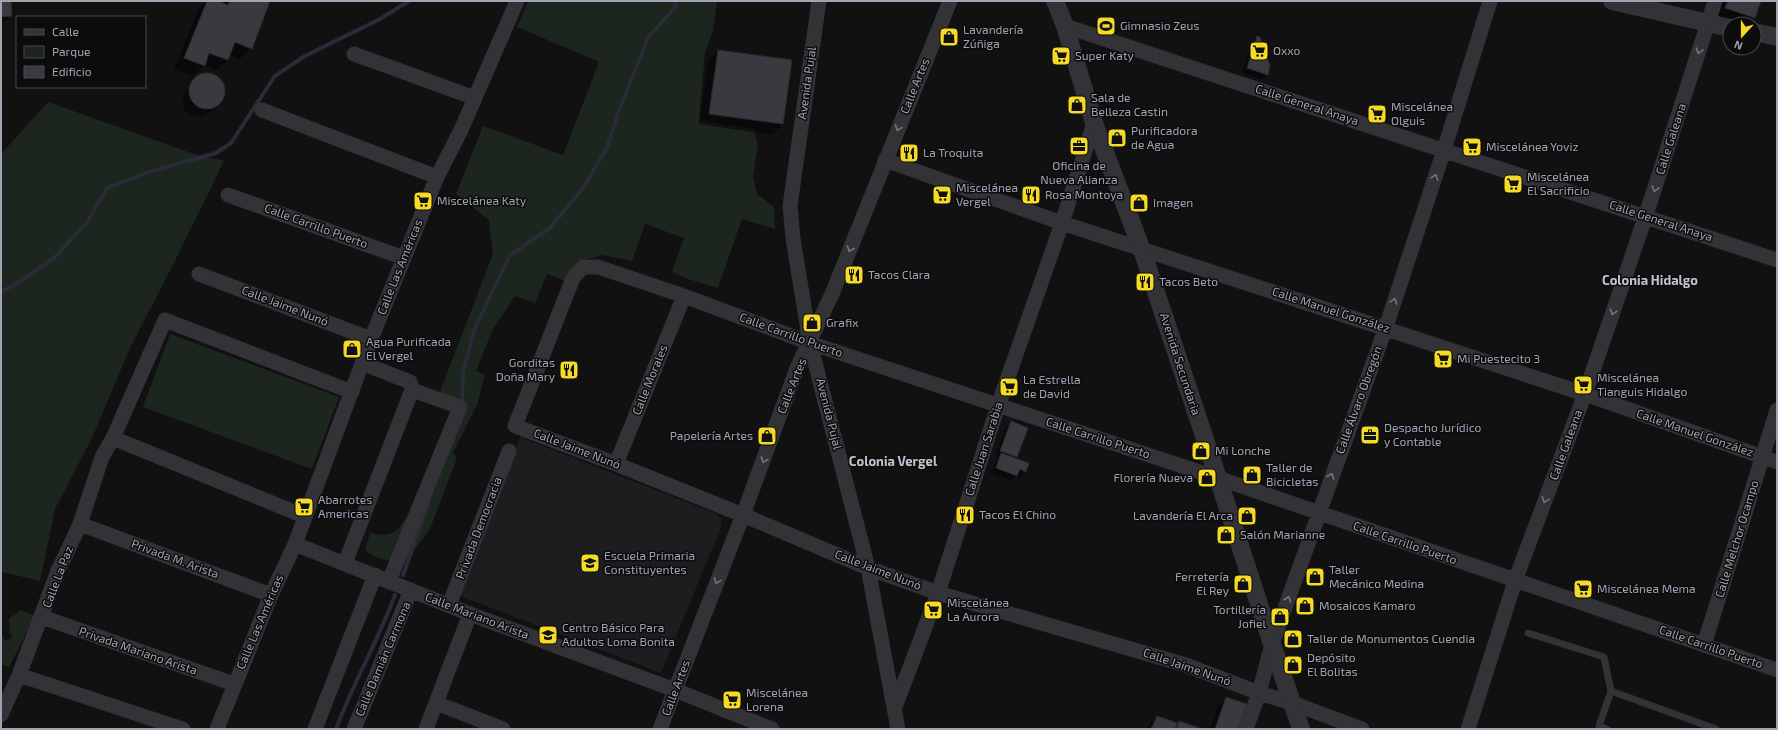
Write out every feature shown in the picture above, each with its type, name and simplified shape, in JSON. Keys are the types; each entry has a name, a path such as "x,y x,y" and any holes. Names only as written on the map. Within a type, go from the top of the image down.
{"street":[{"name":"Calle Las Américas","path":"217,729 270,595 295,544 304,516 371,339 437,177 461,130 517,1"},
{"name":"Avenida Pujal","path":"819,1 790,206 793,238 810,343 868,568 898,729"},
{"name":"Calle Artes","path":"660,729 743,515 797,368 832,294 950,1"},
{"name":"Avenida Secundaria","path":"1055,1 1065,26 1094,123 1142,250 1301,729"},
{"name":"Calle Álvaro Obregón","path":"1246,729 1259,693 1272,644 1386,327 1444,150 1490,1"},
{"path":"1612,1 1722,26"},
{"name":"Calle Galeana","path":"1468,729 1515,581 1585,394 1646,215 1715,1"},
{"name":"Calle General Anaya","path":"1065,26 1646,215 1777,260"},
{"path":"1762,34 1777,37"},
{"path":"354,54 475,98"},
{"path":"262,110 437,177"},
{"name":"Calle Juan Sarabia","path":"888,729 938,593 998,406 1062,223 1094,123"},
{"name":"Calle Manuel González","path":"885,160 1062,223 1142,250 1386,327 1585,394 1777,462"},
{"name":"Calle Carrillo Puerto","path":"228,195 404,258"},
{"name":"Calle Carrillo Puerto","path":"515,426 573,278 583,267 598,267 684,296 810,343 1218,478 1777,670"},
{"name":"Calle Jaime Nunó","path":"199,274 371,339"},
{"name":"Calle Morales","path":"616,464 684,296"},
{"path":"304,516 112,438 165,320 352,392"},
{"path":"345,563 412,390 410,382 362,363"},
{"path":"315,729 460,407 412,390"},
{"name":"Calle Melchor Ocampo","path":"1704,645 1777,410"},
{"name":"Calle Jaime Nunó","path":"515,426 616,464 743,515 868,568 938,593 1186,665 1259,693 1292,703 1362,729"},
{"name":"Calle La Paz","path":"1,715 20,675 58,572 80,524 102,457 112,438"},
{"name":"Privada Democracia","path":"449,605 509,451"},
{"name":"Privada M. Arista","path":"80,524 270,595"},
{"name":"Calle Mariano Arista","path":"295,544 470,614 675,690 772,729"},
{"name":"Calle Damián Carmona","path":"354,729 411,590"},
{"path":"426,729 470,614"},
{"name":"Privada Mariano Arista","path":"42,617 234,684"},
{"path":"20,675 183,729"},
{"path":"436,703 503,729"}],"lane":[{"path":"1528,633 1604,657 1612,691 1599,726 1607,729"},
{"path":"1612,691 1716,729"}],"shaded area":[{"name":"Escuela Primaria Constituyentes","path":"520,437 717,514 722,519 720,530 661,673 460,596"}],"green space":[{"path":"528,1 717,1 713,31 705,52 699,121 754,129 758,146 753,175 757,194 774,207 775,229 742,219 718,288 688,279 672,272 684,238 645,224 632,261 602,255 584,260 568,282 547,274 535,303 515,296 492,331 476,371 485,375 477,405 453,453 457,458 430,529 416,548 402,561 382,559 373,556 365,550 370,533 383,535 396,531 426,493 453,409 439,394 493,254 489,220 456,194 483,126 563,155 599,62 517,27"},
{"path":"48,102 194,154 224,161 130,348 92,438 55,509 40,581 1,573 1,154"},
{"path":"170,334 339,397 312,469 143,407"},
{"path":"21,610 35,616 9,667 1,664 1,632 5,641 12,638 9,619"}],"building":[{"path":"11,1 12,16 1,17 1,2"},
{"path":"207,1 217,1 228,5 230,1 270,1 252,49 235,42 228,60 209,53 205,66 184,58"},
{"path":"1728,1 1761,1 1756,16 1749,16 1725,8"},
{"name":"Oxxo","path":"1257,36 1260,37 1270,66 1268,75 1247,68"},
{"path":"718,50 792,60 783,124 709,114"},
{"path":"207,73 220,78 225,91 220,104 207,109 194,104 189,91 194,78"},
{"path":"1011,421 1028,428 1017,457 1000,451"},
{"path":"1001,453 1029,463 1026,472 1020,469 1017,476 996,468"},
{"path":"1226,697 1247,704 1238,729 1215,729"},
{"path":"1157,716 1177,723 1175,729 1151,729"},
{"path":"1179,721 1202,729 1176,729"}],"waterway":[{"path":"1,292 19,282 55,257 88,221 107,188 149,172 216,153 231,143 275,76 305,56 380,19 409,1"},
{"path":"462,405 463,373 474,330 510,255 550,228 583,188 607,148 619,110 649,36 675,8 676,1"},
{"path":"403,575 429,502"},
{"path":"336,729 395,595"}],"place":[{"name":"Gimnasio Zeus","path":"1106,26"},
{"name":"Lavandería Zúñiga","path":"949,37"},
{"name":"Oxxo","path":"1259,51"},
{"name":"Super Katy","path":"1061,56"},
{"name":"Sala de Belleza Castin","path":"1077,105"},
{"name":"Miscelánea Olguis","path":"1377,114"},
{"name":"Purificadora de Agua","path":"1117,138"},
{"name":"Oficina de Nueva Alianza","path":"1079,146"},
{"name":"Miscelánea Yoviz","path":"1472,147"},
{"name":"La Troquita","path":"909,153"},
{"name":"Miscelánea El Sacrificio","path":"1513,184"},
{"name":"Miscelánea Vergel","path":"942,195"},
{"name":"Rosa Montoya","path":"1031,195"},
{"name":"Miscelánea Katy","path":"423,201"},
{"name":"Imagen","path":"1139,203"},
{"name":"Tacos Clara","path":"854,275"},
{"name":"Tacos Beto","path":"1145,282"},
{"name":"Grafix","path":"812,323"},
{"name":"Agua Purificada El Vergel","path":"352,349"},
{"name":"Mi Puestecito 3","path":"1443,359"},
{"name":"Gorditas Doña Mary","path":"569,370"},
{"name":"Miscelánea Tianguis Hidalgo","path":"1583,385"},
{"name":"La Estrella de David","path":"1009,387"},
{"name":"Despacho Jurídico y Contable","path":"1370,435"},
{"name":"Papelería Artes","path":"767,436"},
{"name":"Mi Lonche","path":"1201,451"},
{"name":"Taller de Bicicletas","path":"1252,475"},
{"name":"Florería Nueva","path":"1207,478"},
{"name":"Abarrotes Americas","path":"304,507"},
{"name":"Tacos El Chino","path":"965,515"},
{"name":"Lavandería El Arca","path":"1247,516"},
{"name":"Salón Marianne","path":"1226,535"},
{"name":"Escuela Primaria Constituyentes","path":"590,563"},
{"name":"Taller Mecánico Medina","path":"1315,577"},
{"name":"Ferretería El Rey","path":"1243,584"},
{"name":"Miscelánea Mema","path":"1583,589"},
{"name":"Mosaicos Kamaro","path":"1305,606"},
{"name":"Miscelánea La Aurora","path":"933,610"},
{"name":"Tortillería Jofiel","path":"1280,617"},
{"name":"Centro Básico Para Adultos Loma Bonita","path":"548,635"},
{"name":"Taller de Monumentos Cuendia","path":"1293,639"},
{"name":"Depósito El Bolitas","path":"1293,665"},
{"name":"Miscelánea Lorena","path":"732,700"}],"district":[{"name":"Colonia Hidalgo","path":"1650,280"},
{"name":"Colonia Vergel","path":"893,461"}]}
